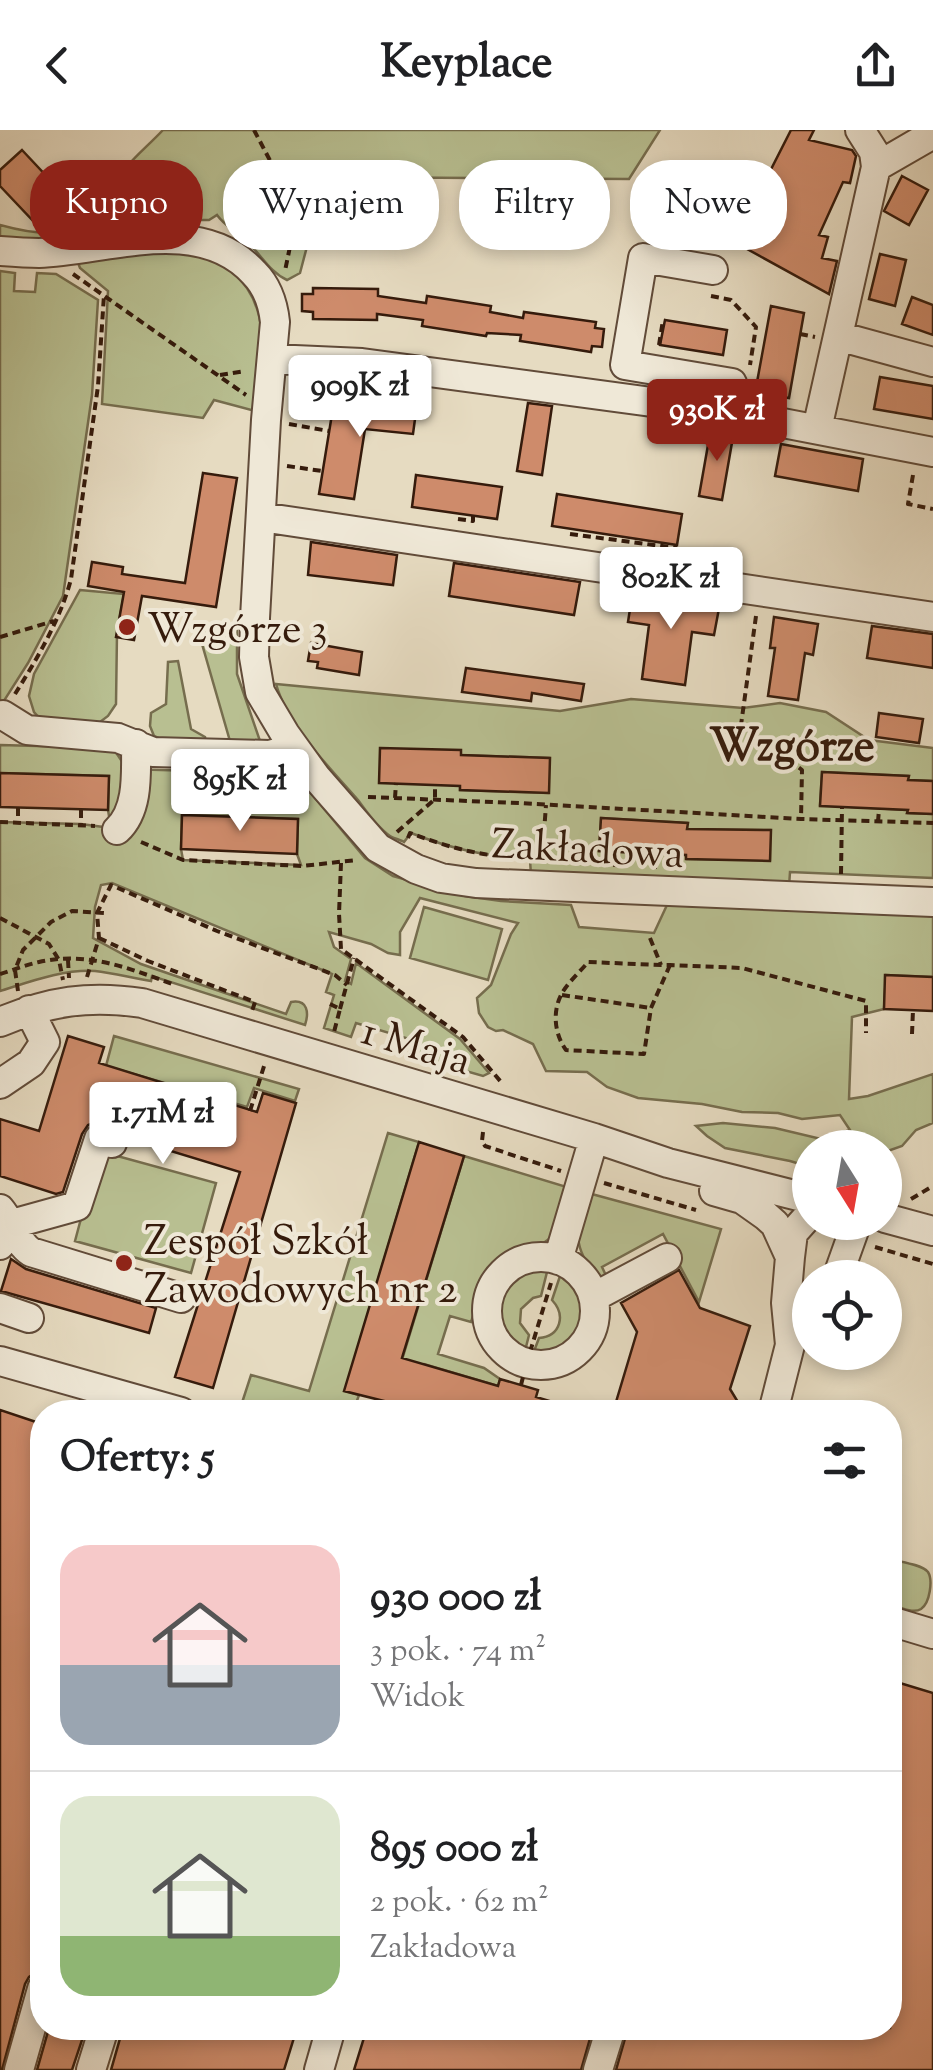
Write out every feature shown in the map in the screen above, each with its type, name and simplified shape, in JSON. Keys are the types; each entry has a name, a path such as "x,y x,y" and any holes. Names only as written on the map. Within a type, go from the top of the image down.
{"street":[{"path":"817,429 876,168 874,152 860,130"},
{"path":"876,168 933,134"},
{"name":"Zakładowa","path":"0,251 40,253 146,240 199,241 238,257 260,279 269,294 275,322 260,517 255,674 267,705 294,748 332,795 416,869 441,878 476,883 933,902"},
{"path":"619,398 643,258 712,283"},
{"path":"838,336 933,362"},
{"path":"272,359 362,363 726,412 926,451"},
{"path":"625,364 732,382 726,412"},
{"path":"260,517 933,617"},
{"path":"3,715 38,733 118,738 152,752 270,756 294,748"},
{"path":"116,830 131,813 136,744"},
{"name":"1 Maja","path":"0,1022 24,1000 109,998 142,1003 668,1162 792,1193"},
{"path":"0,1084 31,1063 45,1042 24,1000"},
{"path":"112,1143 98,1138 77,1206 4,1226 31,1252 182,1298"},
{"path":"556,1266 594,1138"},
{"path":"668,1162 685,1183 742,1199 766,1216 775,1224 790,1257"},
{"path":"902,1215 933,1231"},
{"path":"792,1240 786,1302 792,1316"},
{"path":"546,1257 556,1266 576,1269 588,1282 596,1313 592,1332 583,1348 568,1360 550,1366 531,1365 513,1358 499,1346 490,1330 486,1311 490,1292 499,1276 529,1258 546,1257"},
{"path":"594,1297 668,1258"},
{"path":"0,1308 29,1318"},
{"path":"777,1400 792,1358"},
{"path":"0,1362 137,1400"},
{"path":"902,1625 933,1634"},
{"path":"19,2070 30,2032"},
{"path":"91,2070 100,2040"},
{"path":"318,2070 327,2040"},
{"path":"598,2070 607,2040"}],"path":[{"path":"254,130 274,168 274,203 294,227 283,284"},
{"path":"68,270 220,374 267,416 329,432"},
{"path":"712,283 756,327 748,379"},
{"path":"3,715 66,601 98,386 104,295"},
{"path":"663,320 658,347 671,350"},
{"path":"926,451 908,504 933,509"},
{"path":"264,463 322,472"},
{"path":"453,519 473,521 473,516"},
{"path":"571,534 677,548"},
{"path":"760,592 741,724 802,770 802,819"},
{"path":"0,637 54,622"},
{"path":"395,798 396,784"},
{"path":"391,846 435,799 436,785"},
{"path":"480,790 480,801"},
{"path":"519,803 520,792"},
{"path":"332,795 878,822 930,823 927,814"},
{"path":"541,886 546,804"},
{"path":"840,874 842,807"},
{"path":"18,808 18,823"},
{"path":"878,822 879,809"},
{"path":"80,810 81,824"},
{"path":"0,822 81,824 116,830 183,860 210,862 302,866 341,863 365,858 410,833 480,855 514,858"},
{"path":"210,850 210,862"},
{"path":"268,864 270,853"},
{"path":"341,863 342,949 464,1037 511,1095"},
{"path":"87,977 99,938 97,913 111,885 347,984"},
{"path":"24,1000 15,970 23,950 66,913 104,913"},
{"path":"0,918 42,940 55,952 66,980 68,960"},
{"path":"99,938 256,1002 250,1016"},
{"path":"650,938 661,965"},
{"path":"331,1040 354,958"},
{"path":"142,982 148,961"},
{"path":"670,965 652,1008 644,1054 566,1050 557,1034 561,995 588,962 670,965 742,968 866,1001 866,1033"},
{"path":"561,995 652,1008"},
{"path":"330,1004 340,1010"},
{"path":"912,1034 913,1010"},
{"path":"250,1110 266,1061"},
{"path":"486,1123 482,1134 485,1146 564,1172"},
{"path":"592,1180 708,1213"},
{"path":"902,1206 933,1186"},
{"path":"877,1240 933,1264"},
{"path":"530,1352 556,1266"},
{"path":"520,1385 525,1369"}],"green space":[{"path":"163,130 660,130 641,160 630,160 629,179 610,179 610,160 459,160 459,178 439,178 439,160 223,160 223,222 217,215 203,220 203,160 133,160"},
{"path":"0,225 30,231 30,241 0,239"},
{"path":"157,250 189,251 227,268 245,285 260,318 262,355 255,411 214,400 203,418 102,404 108,291 80,268 77,260"},
{"path":"255,250 306,250 300,273 287,280"},
{"path":"0,271 15,273 14,291 35,292 37,273 56,274 98,300 92,395 63,596 0,707"},
{"path":"80,590 124,594 117,633 116,704 92,728 43,722 34,712 29,696 34,674"},
{"path":"198,630 237,631 237,674 260,741 261,755 234,755"},
{"path":"178,661 191,729 205,737 206,743 169,743 154,736 150,726 151,713 166,704 168,662"},
{"path":"276,684 560,711 631,699 743,708 780,703 826,712 869,740 933,748 933,781 822,772 820,805 933,814 933,878 790,872 789,887 531,875 530,860 469,851 411,833 404,842 390,836 373,819 311,745","holes":["461,755 549,758 548,793 460,790","601,818 687,823 687,829 770,830 770,860 687,859 686,855 599,851"]},
{"path":"0,745 113,748 127,769 295,774 365,858 393,876 465,896 571,905 579,927 654,933 667,905 933,916 933,977 886,975 884,1009 852,1017 849,1099 933,1074 933,1123 916,1130 902,1146 902,1130 850,1130 840,1115 802,1119 638,1098 607,1087 587,1072 546,1071 533,1044 488,1027 479,1013 477,998 491,985 518,923 420,898 400,932 400,955 329,932 334,947 351,959 345,981 351,984 356,963 460,1039 489,1073 483,1076 410,1055 413,1040 356,1023 351,1037 324,1028 334,995 326,992 332,974 112,883 101,885 93,938 141,964 286,1014 291,1002 301,1003 307,1012 305,1025 152,976 151,981 95,971 71,972 0,991 0,822 111,828 109,776 0,773","holes":["182,815 298,819 297,854 301,865 183,860"]},
{"path":"424,907 502,929 488,980 410,958"},
{"path":"114,1036 299,1089 295,1101 254,1088 247,1107 106,1066"},
{"path":"723,1123 792,1132 792,1162 725,1148 696,1126"},
{"path":"388,1133 419,1142 345,1391 359,1395 357,1400 243,1400 251,1375 309,1391"},
{"path":"99,1151 216,1183 191,1273 75,1241"},
{"path":"464,1156 570,1188 554,1234 496,1268 485,1284 471,1322 450,1316 438,1354 484,1368 500,1379 498,1386 424,1364 398,1373"},
{"path":"588,1193 721,1229 699,1302 663,1234 602,1267 609,1282 600,1287 579,1242"},
{"path":"535,1268 548,1268 541,1296 521,1309 520,1323 529,1335 525,1351 503,1331 499,1306 510,1284"},
{"path":"561,1273 582,1299 582,1326 565,1348 533,1354 539,1338 552,1333 559,1324 559,1312 552,1300"},
{"path":"902,1562 925,1569 930,1580 927,1602 921,1609 902,1608"}],"building":[{"path":"791,130 814,130 809,140 852,150 856,156 850,183 843,182 819,235 828,237 822,258 837,261 829,294 749,250 787,250 787,160 776,160"},
{"path":"22,150 31,160 30,218 0,186 0,170"},
{"path":"902,176 928,190 909,225 884,211"},
{"path":"880,254 906,260 895,306 869,299"},
{"path":"313,288 378,289 378,296 426,303 427,296 491,306 490,312 523,318 524,312 596,322 595,328 604,329 602,347 592,346 591,352 520,341 521,335 486,336 422,326 423,320 377,314 377,320 313,319 313,312 302,311 302,294 313,294"},
{"path":"912,297 933,305 933,335 902,324"},
{"path":"771,306 804,313 789,398 755,393"},
{"path":"665,320 727,330 723,355 660,345"},
{"path":"880,377 933,386 933,419 874,409"},
{"path":"389,384 413,387 408,418 415,419 413,434 365,429 354,499 319,494 333,408 385,415"},
{"path":"528,403 552,406 542,475 517,471"},
{"path":"711,428 734,431 722,500 699,496"},
{"path":"781,444 863,459 858,491 775,476"},
{"path":"203,473 237,478 216,607 142,596 134,640 116,637 124,592 88,586 92,562 123,567 122,574 185,583"},
{"path":"416,475 502,487 497,519 412,507"},
{"path":"557,494 682,514 677,545 552,526"},
{"path":"311,542 397,555 393,585 308,575"},
{"path":"454,563 580,582 574,615 449,596"},
{"path":"633,590 720,603 714,635 692,632 685,685 642,679 649,625 628,622"},
{"path":"774,617 818,624 813,655 805,653 798,700 768,696 775,648 770,648"},
{"path":"872,626 933,634 933,668 867,658"},
{"path":"311,643 362,652 359,675 317,668 318,662 308,661"},
{"path":"466,668 584,684 581,701 532,693 531,701 462,692"},
{"path":"879,713 923,719 919,743 876,737"},
{"path":"380,748 550,758 549,793 379,783"},
{"path":"822,772 909,776 908,780 933,781 933,814 820,806"},
{"path":"0,773 109,776 108,810 0,807"},
{"path":"182,815 298,819 297,854 181,849"},
{"path":"601,818 688,823 687,829 771,830 770,861 599,851"},
{"path":"885,975 933,977 933,1011 884,1009"},
{"path":"68,1036 104,1047 99,1063 257,1112 263,1093 296,1103 213,1388 175,1377 240,1172 128,1138 118,1127 96,1122 82,1134 63,1192 56,1194 0,1176 0,1119 39,1131"},
{"path":"419,1142 464,1156 402,1358 498,1386 500,1379 538,1390 536,1397 546,1400 380,1400 344,1391"},
{"path":"11,1259 26,1269 156,1308 149,1333 1,1291"},
{"path":"679,1270 700,1308 750,1326 730,1389 737,1400 617,1400 637,1332 621,1303"},
{"path":"0,1410 30,1420 30,1976 0,2070"},
{"path":"902,1684 933,1693 933,2070 616,2070 625,2040 902,2040"},
{"path":"46,2040 82,2040 72,2070 37,2070"},
{"path":"120,2040 293,2040 284,2070 111,2070"},
{"path":"363,2040 590,2040 581,2070 354,2070"}],"place":[{"name":"Wzgórze 3","path":"127,627"},
{"name":"Zespół Szkół Zawodowych nr 2","path":"124,1263"}],"district":[{"name":"Wzgórze","path":"792,744"}]}
